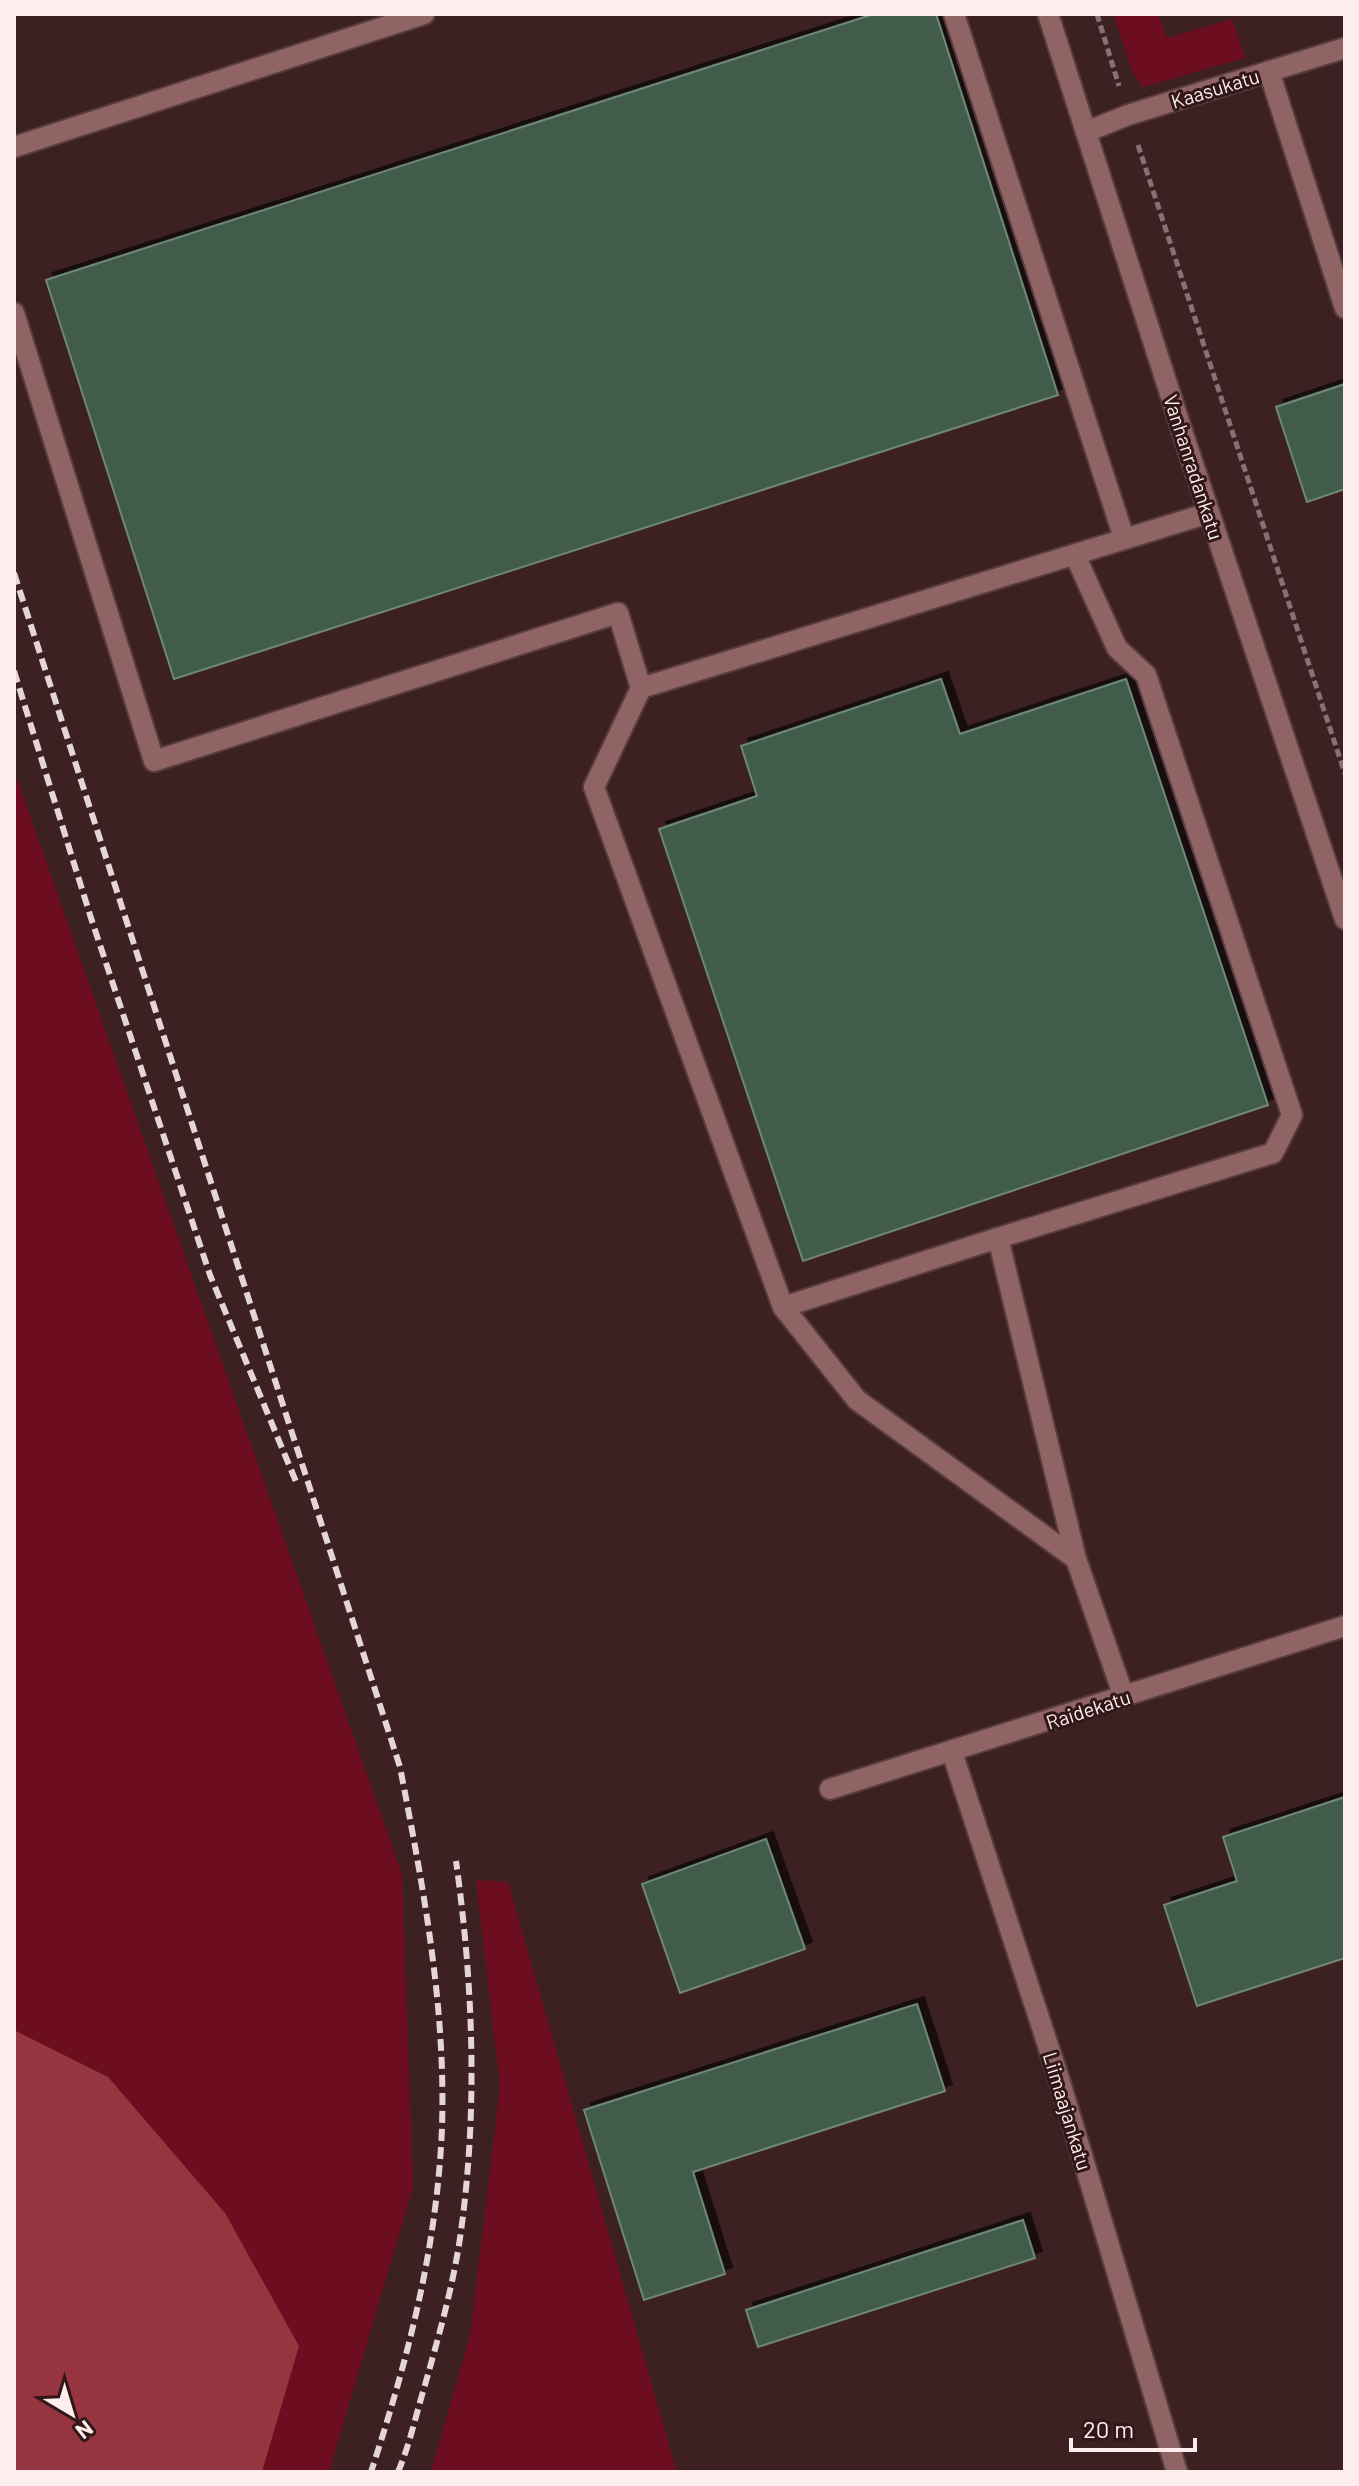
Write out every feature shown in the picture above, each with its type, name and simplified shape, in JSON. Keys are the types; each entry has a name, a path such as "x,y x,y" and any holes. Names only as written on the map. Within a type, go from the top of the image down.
{"street":[{"path":"14,147 424,14"},
{"path":"954,14 1124,538"},
{"name":"Vanhanradankatu","path":"1048,14 1209,513 1345,919"},
{"name":"Kaasukatu","path":"1086,132 1128,115 1345,48"},
{"path":"1269,71 1345,308"},
{"path":"14,313 154,761 618,613 641,688 594,787 783,1307 857,1400 1076,1559"},
{"path":"641,688 1209,513"},
{"path":"783,1307 1273,1153 1292,1115 1146,675 1117,648 1075,555"},
{"path":"998,1238 1076,1559 1124,1697"},
{"name":"Raidekatu","path":"830,1789 1345,1626"},
{"name":"Liimaajankatu","path":"952,1752 1060,2082 1177,2472"}],"path":[{"path":"1097,14 1345,774"}],"shaded area":[{"path":"1113,14 1158,14 1167,38 1232,19 1245,58 1143,87 1133,73"},
{"path":"14,770 402,1874 413,2187 329,2472 262,2472 298,2346 109,2077 14,2030"},
{"path":"476,1880 508,1882 677,2472 431,2472 470,2336 500,2087"},
{"path":"14,2030 108,2077 225,2213 299,2346 262,2472 14,2472"}],"building":[{"path":"874,14 936,14 1058,395 174,679 46,280"},
{"path":"1345,384 1345,489 1307,502 1276,407"},
{"path":"941,679 960,734 1126,679 1268,1105 803,1261 659,829 757,796 741,746"},
{"path":"1345,1797 1345,1958 1197,2006 1164,1905 1237,1881 1223,1837"},
{"path":"766,1839 805,1949 680,1993 642,1884"},
{"path":"917,2004 945,2091 693,2172 725,2274 644,2300 584,2110"},
{"path":"1023,2220 1035,2258 758,2347 746,2310"}],"railway":[{"path":"14,573 400,1767 409,1812 437,1992 442,2128 427,2260 397,2387 371,2472"},
{"path":"14,671 91,918 210,1275 297,1484"},
{"path":"398,2472 446,2309 458,2250 466,2185 471,2092 470,1999 456,1861"}]}
